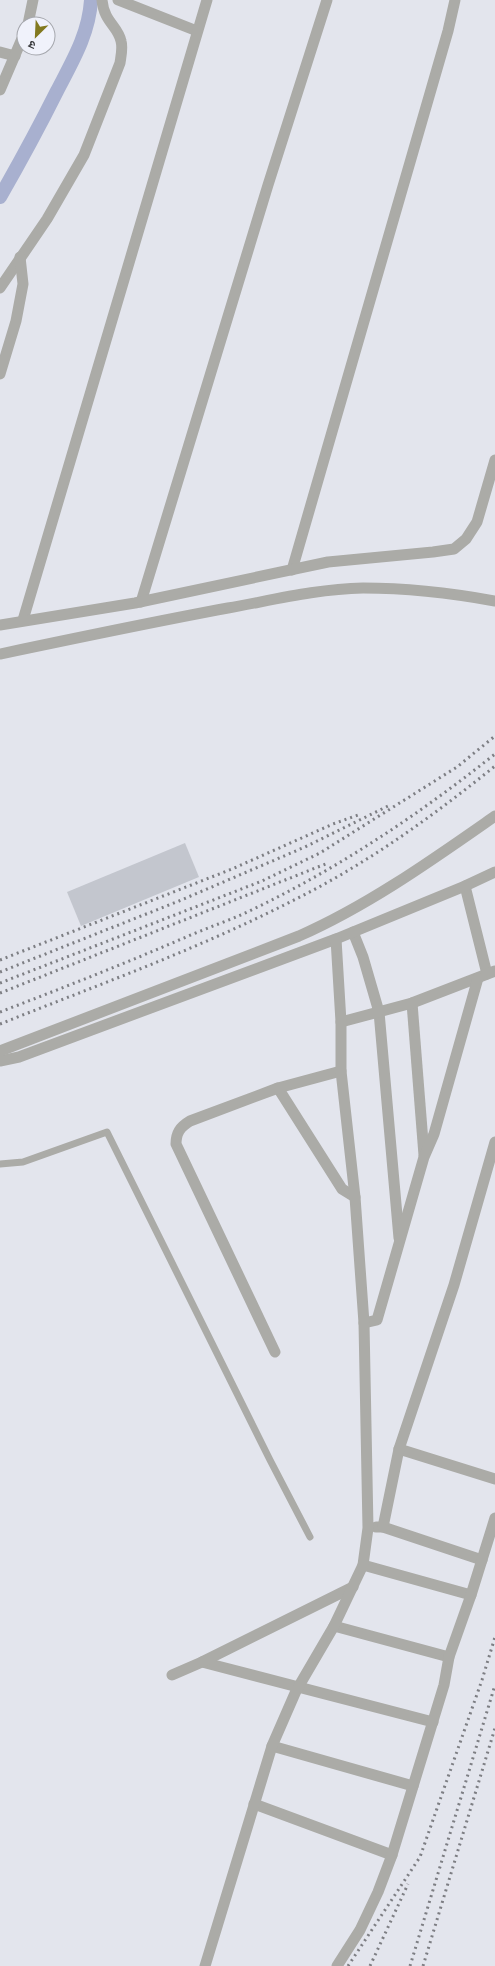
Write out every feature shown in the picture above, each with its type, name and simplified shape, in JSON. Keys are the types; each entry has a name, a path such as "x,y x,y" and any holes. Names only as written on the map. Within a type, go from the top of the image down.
{"street":[{"path":"30,16 33,0"},
{"path":"0,288 47,219 84,155 120,63 122,49 121,38 103,11 102,0"},
{"path":"118,0 197,31"},
{"path":"23,620 207,0"},
{"path":"141,602 268,185 327,0"},
{"path":"292,570 448,31 455,0"},
{"path":"0,52 15,56 0,90"},
{"path":"0,374 16,320 23,284 20,257"},
{"path":"0,625 23,620 141,602 328,562 454,549 466,539 477,522 495,460"},
{"path":"0,654 133,626 319,592 362,588 408,589 452,593 495,601"},
{"path":"0,1051 299,936 333,921 368,901 495,816"},
{"path":"0,1061 26,1055 336,939 465,886 495,872"},
{"path":"364,1323 377,1320 424,1158 434,1134 487,974 465,886"},
{"path":"353,932 363,957 379,1012 399,1245"},
{"path":"205,1966 272,1746 296,1691 334,1626 363,1565 368,1528 364,1323 355,1197 341,1071 341,1022 336,939"},
{"path":"341,1022 412,1003 487,974"},
{"path":"412,1003 424,1158"},
{"path":"275,1352 176,1144 176,1137 179,1130 190,1121 278,1088 341,1071"},
{"path":"278,1088 342,1189 355,1197"},
{"path":"383,1527 399,1450 454,1285 495,1142"},
{"path":"399,1450 495,1479"},
{"path":"337,1966 360,1930 378,1892 392,1855 433,1722 449,1658 472,1595 495,1518"},
{"path":"368,1528 383,1527 482,1560"},
{"path":"363,1565 472,1595"},
{"path":"172,1675 202,1662 353,1587"},
{"path":"334,1626 449,1658"},
{"path":"202,1662 433,1722"},
{"path":"272,1746 413,1786"},
{"path":"254,1804 392,1855"}],"lane":[{"path":"0,1164 23,1162 107,1132 270,1460 310,1537"}],"building":[{"path":"185,843 199,877 81,926 67,892"}],"waterway":[{"path":"0,197 74,58 87,24 91,0"}],"railway":[{"path":"0,983 262,881 320,853 457,767 495,736"},
{"path":"0,1012 237,917 276,898 374,842 405,821 495,754"},
{"path":"0,1024 184,951 319,887 372,856 422,822 495,766"},
{"path":"0,972 179,901 305,847 390,805"},
{"path":"0,960 232,869 333,824 358,815"},
{"path":"0,993 328,863"},
{"path":"348,1966 420,1857 482,1680 495,1637"},
{"path":"410,1966 495,1685"},
{"path":"423,1966 495,1728"},
{"path":"370,1966 408,1884"}]}
